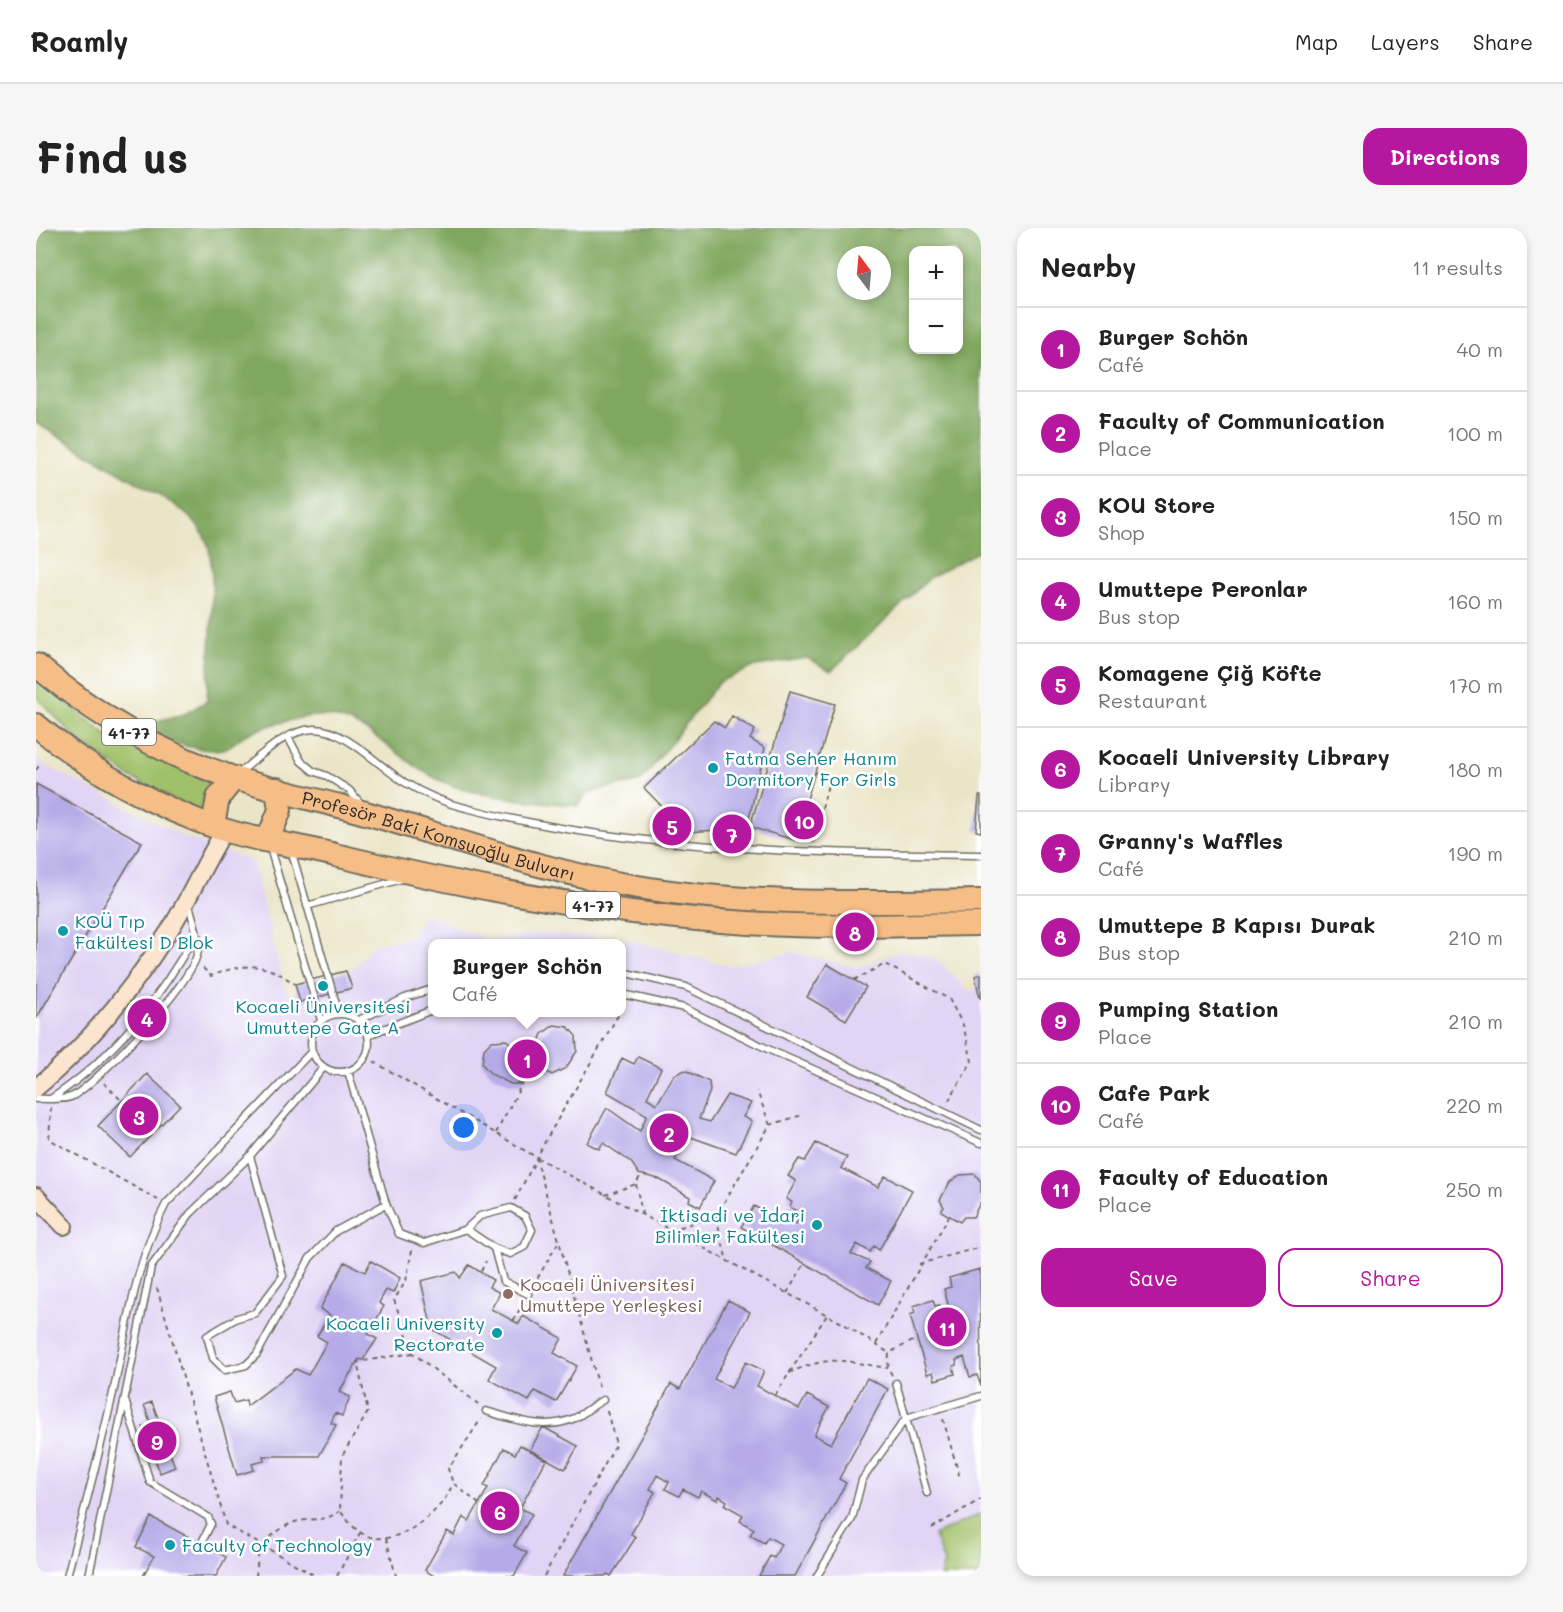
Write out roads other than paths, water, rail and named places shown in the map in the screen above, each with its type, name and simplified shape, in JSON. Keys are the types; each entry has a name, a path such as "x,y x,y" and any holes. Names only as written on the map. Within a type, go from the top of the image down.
{"highway":[{"name":"Profesör Baki Komsuoğlu Bulvarı","path":"36,665 73,697 134,735 176,756 234,778 370,814 566,873 638,887 800,901 981,901"},
{"name":"Profesör Baki Komsuoğlu Bulvarı","path":"36,724 65,749 169,809 219,828 420,874 575,903 696,919 789,924 981,924"},
{"path":"219,828 218,798 234,778"},
{"path":"277,789 280,810 278,841"}],"main road":[{"path":"36,1088 109,1015 170,930 219,828"},
{"path":"36,1196 64,1226"}],"lane":[{"path":"234,778 288,736 315,729 340,735 435,800 543,825 678,843 811,851 981,855"},
{"path":"288,736 301,761 313,771 327,776 350,790 370,814"},
{"path":"278,841 307,906 339,1014"},
{"path":"278,841 321,1020"},
{"path":"307,906 420,874"},
{"path":"36,1099 70,1098 98,1077 162,1008 195,961 198,952 187,896"},
{"path":"52,1098 74,1084 147,1008 179,964 196,933"},
{"path":"626,973 686,987 981,1130"},
{"path":"358,1020 405,998 428,990"},
{"path":"626,995 684,1008 772,1051 981,1143"},
{"path":"368,1035 428,1012"},
{"path":"339,1014 358,1020 368,1035 366,1057 348,1071 333,1071 324,1067 312,1051 313,1033 321,1020 339,1014"},
{"path":"67,1576 108,1415 139,1273 153,1229 166,1204 312,1051"},
{"path":"89,1576 151,1267 190,1214 250,1156 324,1067"},
{"path":"348,1071 386,1204 399,1234 423,1243 466,1229 480,1216 511,1208 525,1216 532,1230 524,1247 510,1254 494,1248 466,1229"},
{"path":"250,1156 283,1276 255,1312 237,1318 207,1336 213,1358 225,1370 246,1365 257,1354 310,1258 336,1232 386,1204"},
{"path":"494,1248 503,1281 528,1294"},
{"path":"896,1383 927,1492"},
{"path":"817,1576 852,1519 862,1480 906,1418 981,1396"},
{"path":"124,1399 150,1482 208,1517 211,1524 201,1544"},
{"path":"486,1411 525,1423 559,1424 576,1418 603,1400"}],"place":[{"name":"Fatma Seher Hanım Dormitory For Girls","path":"713,768"},
{"name":"Cafe Park","path":"804,820"},
{"name":"Komagene Çiğ Köfte","path":"672,826"},
{"name":"Granny's Waffles","path":"732,834"},
{"name":"KOÜ Tıp Fakültesi D Blok","path":"63,931"},
{"name":"Umuttepe B Kapısı Durak","path":"855,932"},
{"name":"Kocaeli Üniversitesi Umuttepe Gate A","path":"323,986"},
{"name":"Umuttepe Peronlar","path":"147,1018"},
{"name":"Burger Schön","path":"527,1059"},
{"name":"KOU Store","path":"139,1116"},
{"name":"Faculty of Communication","path":"669,1133"},
{"name":"İktisadi ve İdari Bilimler Fakültesi","path":"817,1225"},
{"name":"Kocaeli Üniversitesi Umuttepe Yerleşkesi","path":"508,1294"},
{"name":"Faculty of Education","path":"947,1327"},
{"name":"Kocaeli University Rectorate","path":"497,1333"},
{"name":"Pumping Station","path":"157,1441"},
{"name":"Kocaeli University Library","path":"500,1511"},
{"name":"Faculty of Technology","path":"170,1545"}]}
